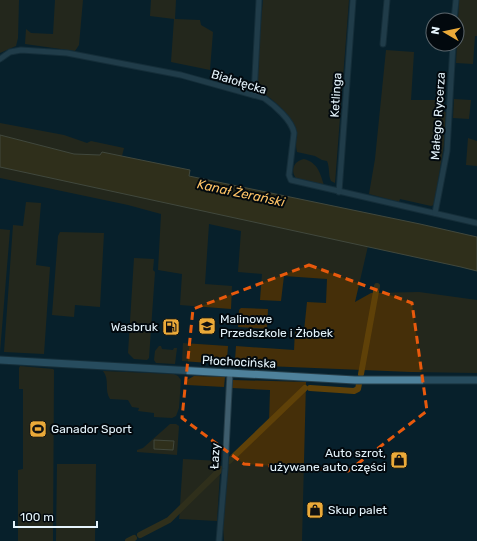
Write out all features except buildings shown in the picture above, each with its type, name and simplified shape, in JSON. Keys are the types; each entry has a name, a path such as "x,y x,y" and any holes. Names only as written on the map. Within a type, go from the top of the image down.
{"main road":[{"name":"Płochocińska","path":"0,360 355,380 477,380"}],"street":[{"path":"254,95 259,0"},
{"name":"Ketlinga","path":"339,192 354,0"},
{"path":"383,44 387,0"},
{"path":"455,12 456,0"},
{"name":"Białołęcka","path":"0,59 10,52 21,50 67,53 181,75 264,98 273,104 293,128 294,133 289,175 291,180 477,223"},
{"name":"Małego Rycerza","path":"435,213 447,151 453,52"},
{"name":"Łazy","path":"219,541 225,469 230,372"}],"highlighted area":[{"path":"309,265 412,303 427,411 348,471 244,464 182,418 193,309"}],"shaded area":[{"path":"0,0 19,0 18,38 16,46 0,53"},
{"path":"55,0 83,0 79,45 75,51 25,44 26,29 31,33 53,34"},
{"path":"151,0 176,0 175,19 200,20 201,25 213,32 210,70 171,62 174,19 150,16"},
{"path":"263,0 349,0 335,183 331,181 327,161 315,156 297,152 296,130 294,124 273,100 255,88"},
{"path":"459,0 477,0 477,36 475,36 473,64 456,63 457,52 465,52 465,12 458,12"},
{"path":"386,50 414,52 411,100 444,100 444,111 447,113 446,129 443,131 445,139 434,205 431,206 400,199 399,202 369,194 375,159"},
{"path":"454,99 471,100 469,119 453,118"},
{"path":"0,123 64,135 87,143 91,141 124,148 122,156 102,152 100,155 74,154 0,135"},
{"path":"468,138 477,141 477,166 466,165"},
{"path":"304,159 315,166 320,173 324,185 297,179 293,170 295,164"},
{"path":"0,167 368,246 355,302 371,293 419,292 477,300 477,373 411,372 239,365 235,360 236,346 294,350 295,331 304,331 307,302 326,303 327,279 284,276 281,301 260,300 262,274 238,272 241,231 209,224 205,284 232,286 231,309 180,305 182,274 158,270 161,214 128,205 0,178"},
{"path":"26,202 41,203 36,265 50,267 44,354 4,352 13,225 23,226"},
{"path":"0,229 10,230 0,352"},
{"path":"60,232 104,233 100,307 75,305 74,317 52,315 58,236"},
{"path":"134,258 154,259 153,270 155,272 149,358 147,360 134,359 128,353"},
{"path":"241,308 268,309 267,329 238,327 239,310"},
{"path":"183,343 228,346 227,359 222,364 182,361"},
{"path":"159,346 161,346 162,349 173,350 174,348 177,348 175,364 156,363 154,360 155,351"},
{"name":"Ganador Sport","path":"20,366 54,370 53,541 18,541 18,470 23,469 23,389 19,389"},
{"path":"103,371 174,374 178,376 181,380 179,408 176,416 172,418 154,417 154,413 138,411 139,408 132,407 128,400 110,399 107,392 106,377"},
{"path":"194,376 225,377 224,387 187,385 187,380"},
{"path":"233,380 306,382 302,541 224,541 223,527 228,463 269,424 270,390 232,388"},
{"path":"170,424 176,424 179,426 177,455 137,452 137,450 143,448"},
{"path":"183,459 220,461 220,469 180,506"},
{"path":"57,464 96,464 95,541 56,541"},
{"path":"220,473 217,521 179,519 180,511"}],"water":[{"name":"Kanał Żerański","path":"0,135 74,154 100,155 102,152 190,170 189,176 477,237 477,271 0,167"},
{"path":"154,440 174,441 173,450 154,449"}],"waterway":[{"path":"361,374 377,286"},
{"path":"310,388 354,391 358,389 359,384"},
{"path":"229,461 305,388"},
{"path":"140,535 169,520 221,469"},
{"path":"128,541 134,538"}],"place":[{"name":"Malinowe Przedszkole i Żłobek","path":"207,326"},
{"name":"Wasbruk","path":"171,327"},
{"name":"Ganador Sport","path":"38,429"},
{"name":"Auto szrot, używane auto części","path":"399,460"},
{"name":"Skup palet","path":"315,510"}]}
